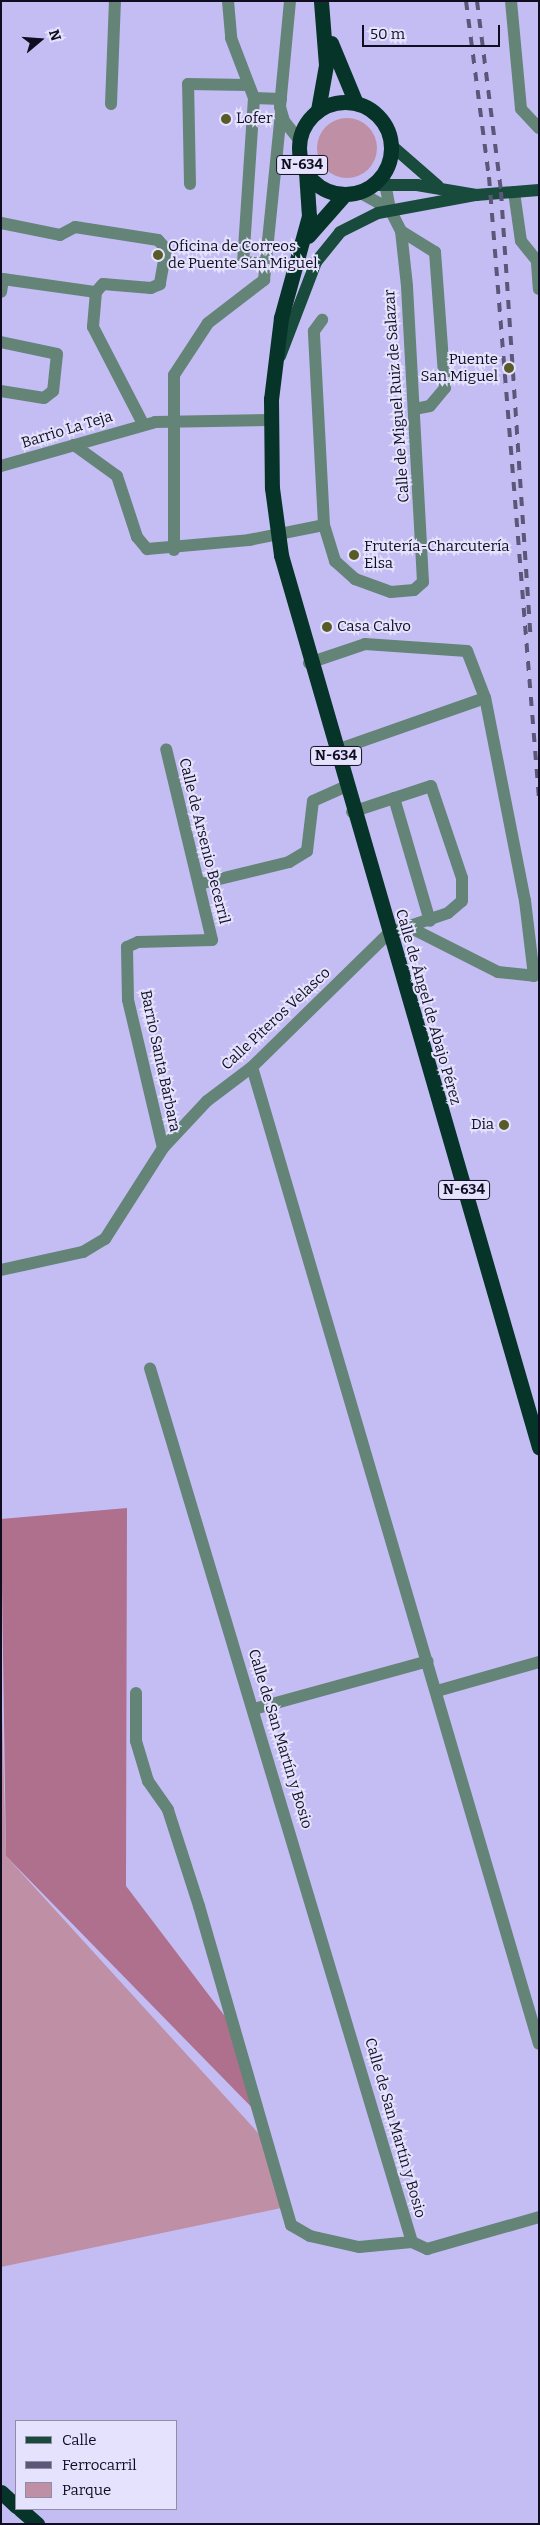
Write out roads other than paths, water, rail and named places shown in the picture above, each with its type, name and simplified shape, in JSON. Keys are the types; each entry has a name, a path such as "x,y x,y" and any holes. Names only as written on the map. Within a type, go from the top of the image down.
{"highway":[{"name":"N-634","path":"322,1 336,61 356,103"},
{"name":"N-634","path":"277,535 270,420 272,382 282,318 301,251 310,206 300,141 306,123 318,110 326,71 322,1"},
{"path":"318,110 340,102 356,103 380,118 391,145 369,186"},
{"name":"N-634","path":"306,172 322,188 369,186"},
{"name":"N-634","path":"301,251 323,214 369,186"},
{"name":"Calle de Ángel de Abajo Pérez","path":"277,535 286,578 334,751 539,1446"},
{"path":"1,2492 15,2505"},
{"path":"21,2510 37,2524"}],"main road":[{"path":"391,145 443,189"},
{"path":"369,186 443,189 476,195 539,190"},
{"name":"N-634","path":"272,382 322,251 351,224 390,210 476,195"}],"street":[{"path":"111,104 115,1"},
{"path":"228,1 231,38 254,98 243,262 266,264"},
{"path":"174,550 174,375 208,323 264,280 281,114 290,1"},
{"path":"511,1 521,109 539,128"},
{"path":"190,184 188,84 248,85"},
{"path":"254,98 281,99"},
{"path":"281,114 300,141"},
{"path":"369,186 390,210"},
{"path":"369,186 390,210"},
{"path":"514,192 521,241 538,263 539,289"},
{"name":"Calle de Miguel Ruiz de Salazar","path":"324,525 335,561 355,579 391,592 414,590 423,582 415,408 401,231 390,210"},
{"path":"1,222 60,235 75,227 158,240 166,249 160,284 151,288 103,284 96,292 93,328 143,424"},
{"path":"401,231 435,252 445,388 430,406 415,408"},
{"path":"1,292 3,279 96,292"},
{"path":"74,445 117,476 137,537 147,549 174,550 277,535 324,525 314,331 322,320"},
{"path":"1,342 57,354 53,391 44,398 1,391"},
{"name":"Barrio La Teja","path":"1,466 143,424 173,421 270,420"},
{"path":"309,663 365,644 467,651 486,698 525,901 534,976 498,972 409,927"},
{"path":"334,751 486,698"},
{"name":"Calle de Arsenio Becerril","path":"166,749 212,940"},
{"path":"352,812 431,786 462,878 462,901 448,913 430,921 389,934"},
{"path":"198,884 289,862 307,851 313,800 345,787"},
{"path":"394,798 430,921"},
{"name":"Calle Piteros Velasco","path":"1,1270 83,1252 105,1239 162,1148 207,1101 252,1068 389,934"},
{"name":"Barrio Santa Bárbara","path":"162,1148 128,1000 127,947 138,942 212,940"},
{"path":"252,1068 437,1691 539,2044"},
{"name":"Calle de San Martín y Bosio","path":"136,1693 136,1741 148,1781 168,1810 199,1906 291,2225 310,2236 359,2247 412,2242 254,1709 150,1368"},
{"path":"254,1709 428,1661"},
{"path":"437,1691 539,1662"},
{"path":"412,2242 427,2249 539,2217"}],"railway":[{"path":"466,1 489,177 539,798"},
{"path":"477,1 501,192 531,638"}],"place":[{"name":"Lofer","path":"226,119"},
{"name":"Oficina de Correos de Puente San Miguel","path":"158,255"},
{"name":"Puente San Miguel","path":"509,368"},
{"name":"Frutería-Charcutería Elsa","path":"354,555"},
{"name":"Casa Calvo","path":"327,627"},
{"name":"Dia","path":"504,1125"}]}
